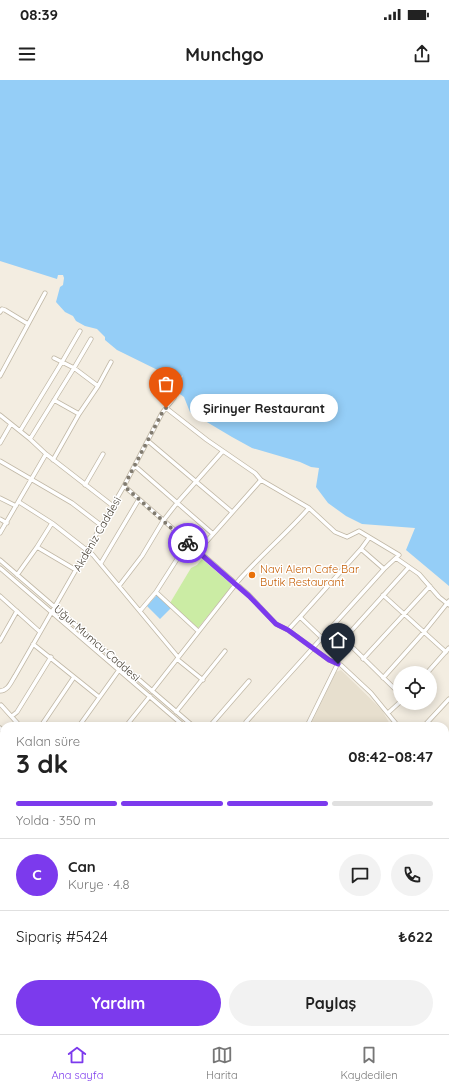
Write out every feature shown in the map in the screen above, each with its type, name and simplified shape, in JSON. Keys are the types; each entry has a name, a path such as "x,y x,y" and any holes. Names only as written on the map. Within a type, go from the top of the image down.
{"street":[{"path":"0,376 45,293"},
{"path":"0,312 2,309 5,310 28,324"},
{"path":"20,431 80,331"},
{"path":"30,439 91,339"},
{"path":"54,358 74,368 98,386"},
{"path":"53,460 111,362"},
{"name":"Akdeniz Caddesi","path":"52,612 102,526 166,408 174,398"},
{"path":"54,400 79,414"},
{"path":"166,408 244,465 261,480 309,508 335,532 347,537 359,531 369,538 383,544 399,555 384,569 306,654 246,722"},
{"path":"0,415 53,460 113,506"},
{"path":"0,444 11,424"},
{"path":"148,441 232,512"},
{"path":"119,586 142,556 163,521 223,451"},
{"path":"0,533 46,454"},
{"path":"85,485 103,454"},
{"path":"0,461 72,503 102,526"},
{"path":"135,466 213,534"},
{"path":"198,551 261,480"},
{"path":"124,486 260,606 276,624 288,630 329,660 341,665 352,674 395,722"},
{"path":"0,498 16,506"},
{"path":"101,563 139,499"},
{"path":"19,502 52,523 88,550 101,563 177,658 203,680"},
{"path":"152,691 250,567 293,526 309,508"},
{"path":"0,519 7,523"},
{"path":"17,575 38,547 52,523"},
{"path":"288,630 361,549 369,538"},
{"path":"140,611 156,592 188,542"},
{"path":"38,547 76,570"},
{"path":"361,549 384,569"},
{"path":"383,678 448,603 439,597 419,574 396,558"},
{"name":"Uğur Mumcu Caddesi","path":"0,560 188,722"},
{"path":"393,687 344,639 409,567"},
{"name":"Uğur Mumcu Caddesi","path":"0,568 179,722"},
{"path":"364,659 430,586"},
{"path":"156,592 198,631"},
{"path":"383,595 446,652"},
{"path":"0,596 40,632"},
{"path":"0,641 18,611"},
{"path":"0,691 3,691 8,686 52,612"},
{"path":"300,617 322,638"},
{"path":"34,644 99,697"},
{"path":"433,666 449,648"},
{"path":"176,712 225,652"},
{"path":"12,716 17,712 51,657"},
{"path":"310,722 338,664"},
{"path":"82,722 119,670"},
{"path":"44,722 74,676"},
{"path":"213,722 249,681"},
{"path":"129,722 150,696"},
{"path":"428,722 449,699"},
{"path":"0,703 17,722"},
{"path":"388,713 393,708"}],"shaded area":[{"path":"341,670 382,710 389,722 312,722 336,672"}],"green space":[{"path":"202,559 231,584 231,587 198,628 170,603 191,568 197,565"}],"water":[{"path":"0,80 449,80 449,586 406,550 415,528 362,524 346,516 328,503 316,487 319,468 311,467 300,462 252,448 190,412 184,397 177,392 183,375 178,380 117,350 105,340 105,337 97,329 85,326 76,321 73,316 65,312 56,302 60,287 63,285 63,275 58,275 57,279 0,261"},
{"path":"157,595 171,608 160,619 147,606"}],"way so far":[{"path":"166,408 124,486 188,543"}],"place":[{"name":"Şirinyer Restaurant","path":"166,408"},
{"name":"Navi Alem Cafe Bar Butik Restaurant","path":"252,575"}],"route":[{"path":"188,543 260,606 276,624 288,630 329,660 338,664"}]}
